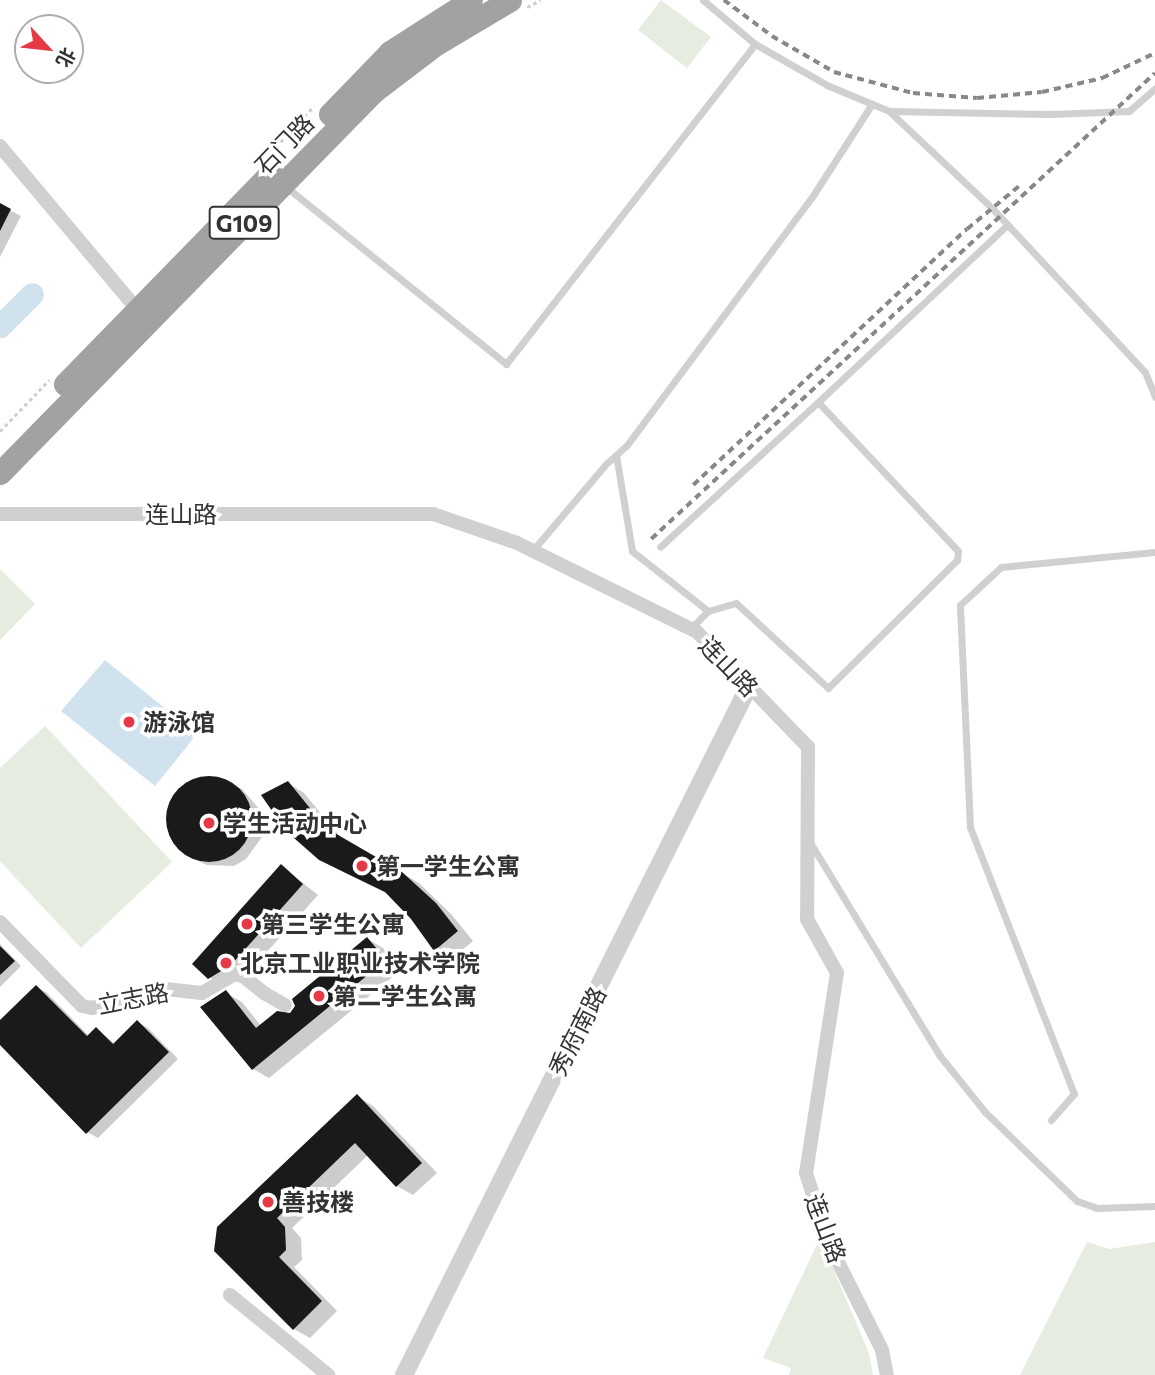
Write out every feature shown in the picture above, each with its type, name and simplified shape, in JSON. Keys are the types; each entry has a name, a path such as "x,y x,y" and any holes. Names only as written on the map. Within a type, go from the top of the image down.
{"highway":[{"name":"石门路","path":"0,473 143,316 276,179 390,52 471,0"},
{"name":"石门路","path":"276,179 403,66 510,0"},
{"name":"石门路","path":"0,451 143,316"}],"street":[{"path":"0,146 143,316"},
{"name":"连山路","path":"0,514 433,514 532,551 691,629 808,747 807,919 837,973 806,1172 828,1242 882,1350 887,1375"},
{"name":"秀府南路","path":"404,1375 749,686"},
{"name":"立志路","path":"0,922 82,1006 92,1009 157,988 202,993 235,974 243,976 285,1005"},
{"path":"230,1294 328,1375"}],"lane":[{"path":"703,0 755,44 827,85 889,111 1052,114 1129,111 1155,88"},
{"path":"276,179 506,364 755,44"},
{"path":"532,551 635,435 812,197 872,104"},
{"path":"889,111 1007,225 1145,372 1155,397"},
{"path":"660,547 1007,225"},
{"path":"691,629 708,611 736,603 828,688 957,560 958,551 818,402"},
{"path":"616,454 632,551 708,611"},
{"path":"1051,1120 1074,1094 970,827 960,606 1001,566 1155,552"},
{"path":"808,841 940,1056 985,1112 1077,1200 1097,1208 1155,1206"}],"shaded area":[{"path":"661,0 711,37 687,68 638,30"},
{"path":"0,569 35,604 0,640"},
{"path":"45,726 172,862 81,948 0,861 0,768"},
{"path":"820,1238 869,1353 873,1375 789,1375 791,1368 763,1358"},
{"path":"1087,1242 1109,1249 1155,1242 1155,1375 1020,1375"}],"water":[{"name":"游泳馆","path":"105,660 197,734 155,786 61,711"}],"building":[{"path":"0,203 11,209 0,231"},
{"name":"学生活动中心","path":"201,776 217,776 240,788 249,802 252,819 249,836 240,850 217,862 201,862 185,855 173,843 166,827 166,811 173,795 185,783"},
{"name":"第一学生公寓","path":"288,781 326,828 402,872 436,903 458,931 434,951 411,919 385,892 319,860 286,831 261,795"},
{"name":"第三学生公寓","path":"281,864 303,884 231,965 208,979 192,964"},
{"name":"第二学生公寓","path":"367,937 386,960 252,1070 200,1007 226,990 256,1028 277,1011 290,1013 295,1006 292,999"},
{"path":"0,946 15,961 0,975"},
{"path":"36,985 87,1036 96,1027 113,1044 137,1020 169,1052 86,1134 0,1045 0,1020"},
{"name":"善技楼","path":"357,1094 422,1163 396,1187 355,1143 277,1218 285,1227 286,1250 279,1257 322,1301 293,1330 214,1251 217,1227"}],"waterway":[{"path":"0,326 32,294"}],"railway":[{"path":"724,0 772,36 834,72 913,93 977,98 1042,92 1102,78 1155,53"},
{"path":"651,539 1155,73"},
{"path":"693,485 967,229 1019,186"}],"place":[{"name":"游泳馆","path":"129,722"},
{"name":"学生活动中心","path":"209,823"},
{"name":"第一学生公寓","path":"362,866"},
{"name":"第三学生公寓","path":"247,924"},
{"name":"北京工业职业技术学院","path":"226,963"},
{"name":"第二学生公寓","path":"319,996"},
{"name":"善技楼","path":"268,1202"}]}
